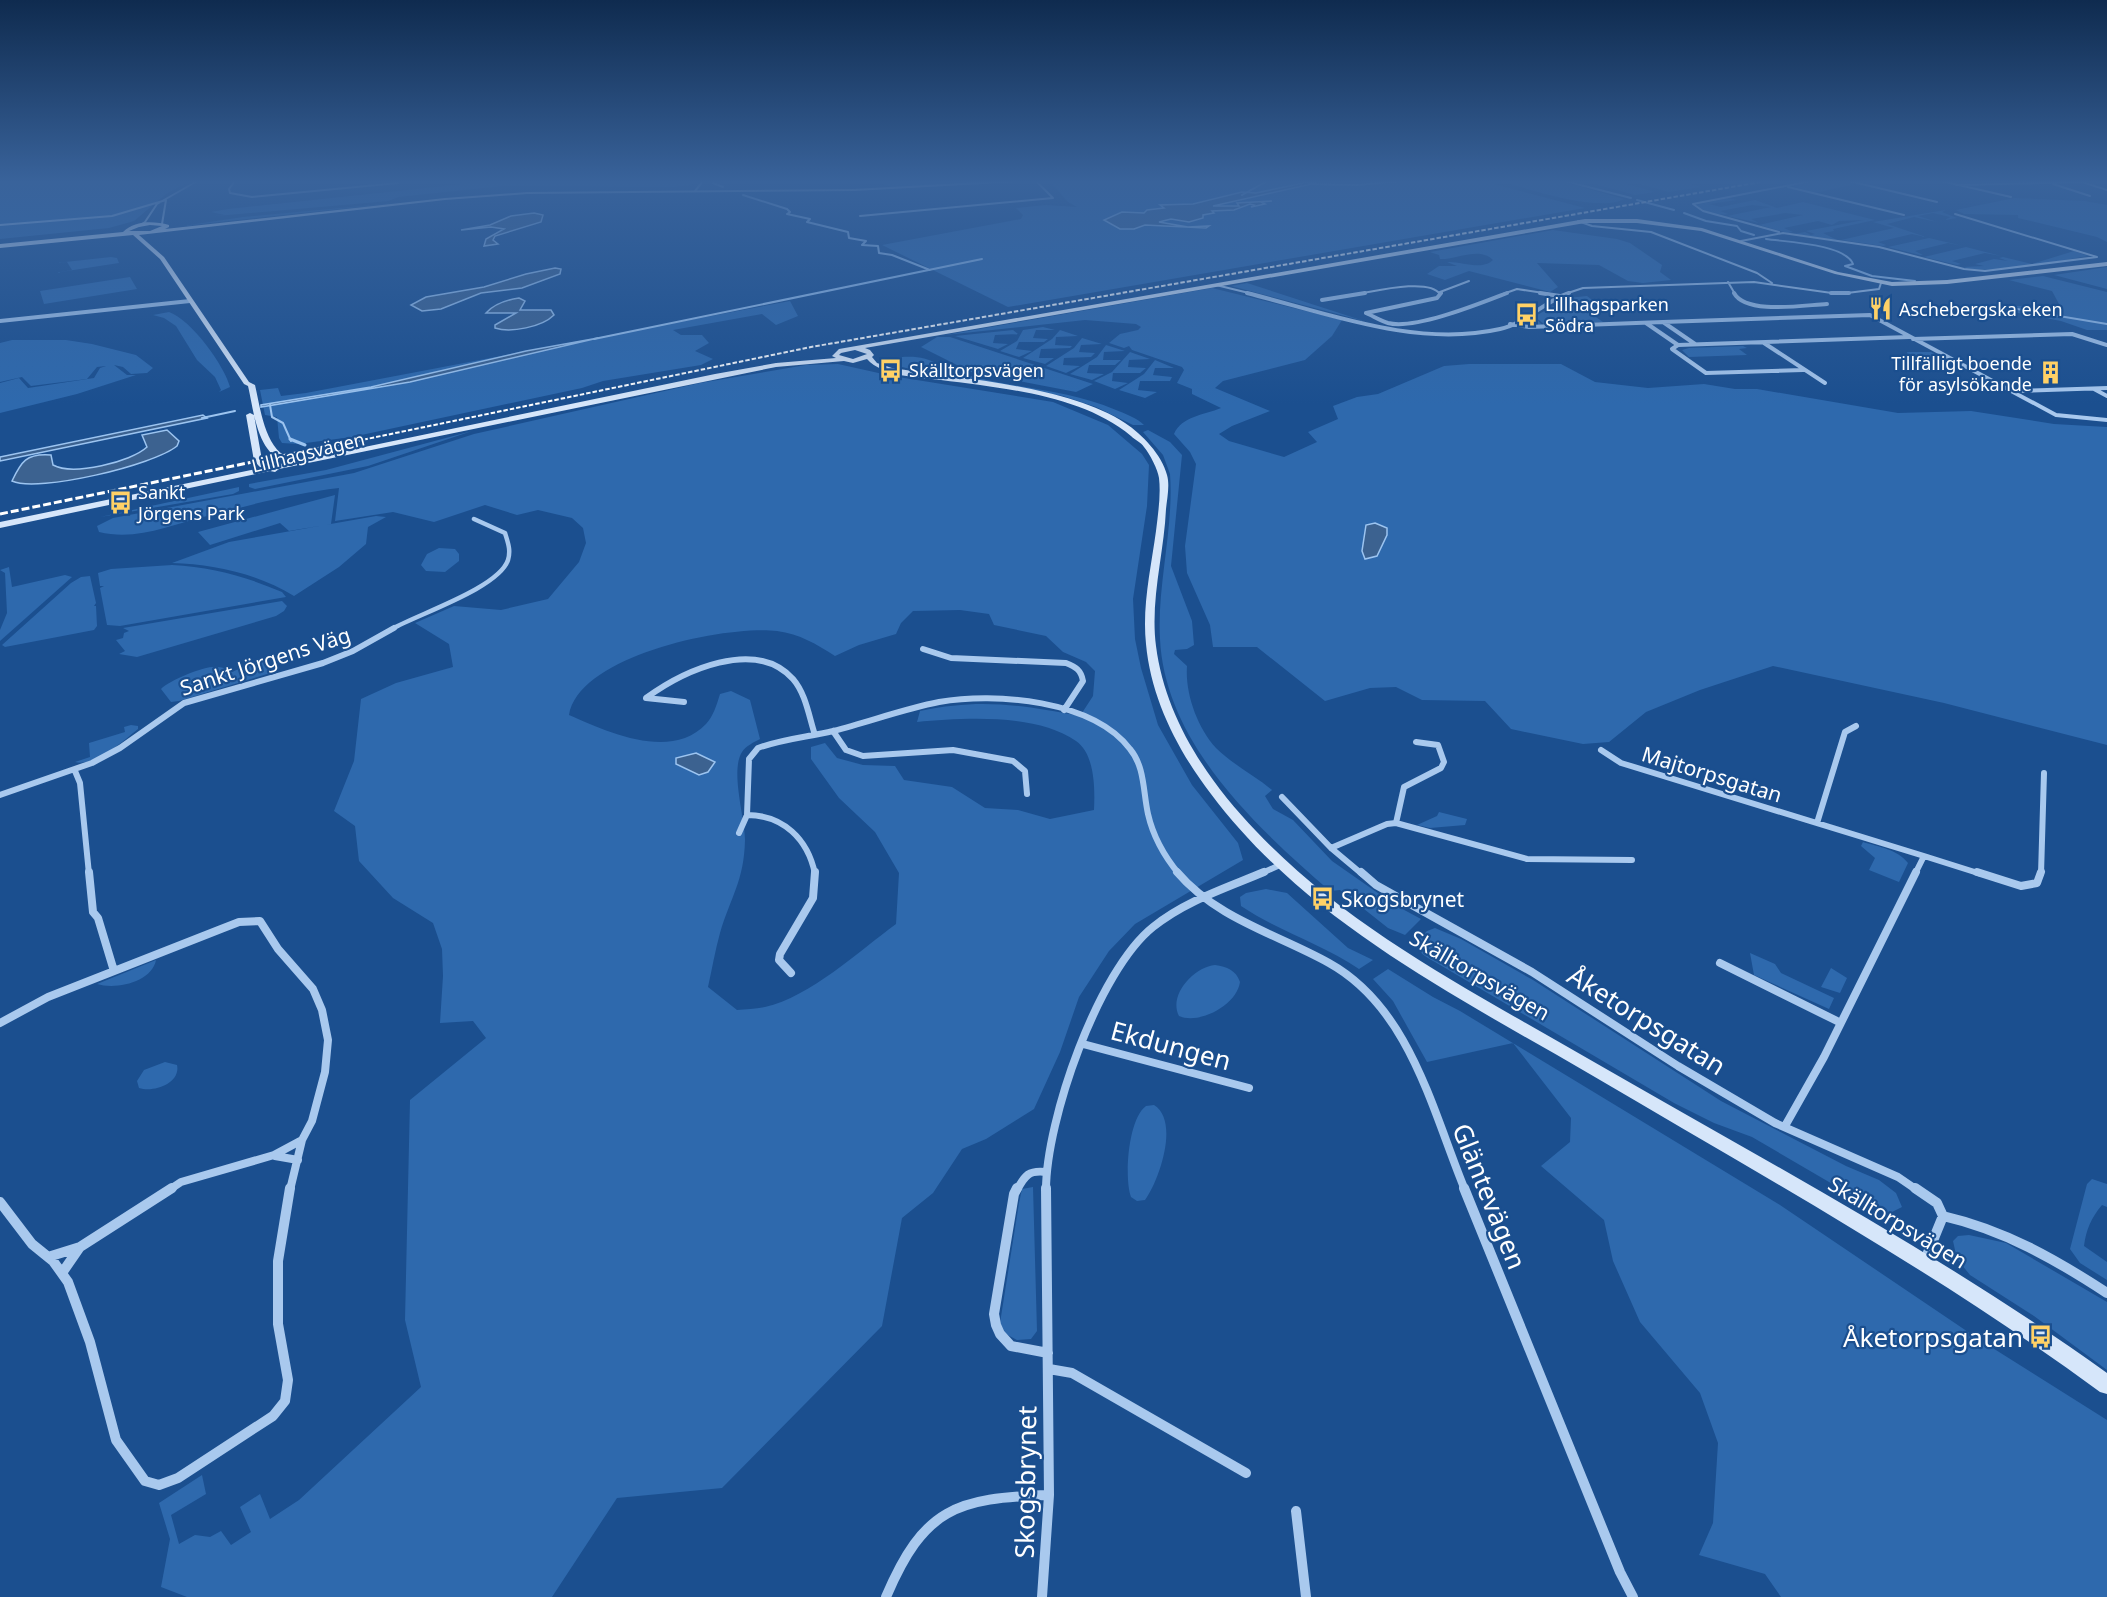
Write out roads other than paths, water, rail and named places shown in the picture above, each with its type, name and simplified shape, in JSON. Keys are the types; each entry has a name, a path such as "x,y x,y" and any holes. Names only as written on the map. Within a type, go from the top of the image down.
{"street":[{"path":"158,255 246,383 251,385 257,413 278,457 273,470 258,477 168,498"},
{"name":"Lillhagsvägen","path":"0,529 53,515 855,348 1388,255"},
{"path":"1709,255 1757,273 1773,283"},
{"name":"Lillhagsvägen","path":"1782,255 1837,273 1881,283 1933,283 2107,264"},
{"path":"1910,255 1964,269 1985,271 2097,257 2089,255"},
{"path":"1322,300 1407,286 1429,287 1440,292 1469,281"},
{"path":"1728,282 1736,297 1755,307 1827,304"},
{"path":"1216,285 1375,326 1444,335 1491,332 1560,297 1583,288 1728,282 1773,283 1846,294 1879,289 1881,283"},
{"path":"1440,292 1441,296 1437,298 1368,312 1365,315 1389,323 1402,323 1461,311 1517,289 1560,297"},
{"path":"0,321 151,307 190,301"},
{"path":"1510,324 1529,327 1646,323 1670,320 1870,315 2056,415 2107,420"},
{"path":"1663,322 1696,345"},
{"path":"1646,323 1678,345"},
{"path":"1803,370 1706,373 1672,349 1678,345 2046,334 2078,335 2107,345"},
{"name":"Lillhagsvägen","path":"776,365 851,361 870,355 884,345 908,339"},
{"path":"1763,342 1825,383"},
{"path":"855,348 866,350 870,355"},
{"path":"837,352 835,356 841,360"},
{"name":"Skälltorpsvägen","path":"870,355 874,364 891,370"},
{"name":"Skälltorpsvägen","path":"851,361 891,370 1063,399 1093,410 1123,426 1151,449 1160,464 1163,475 1150,630 1153,665 1164,702 1191,754 1223,801 1246,829 1283,864 1368,934 1423,970 1705,1131 1924,1263 2041,1337 2107,1384"},
{"path":"241,476 252,471 258,461 244,386 246,383"},
{"path":"2093,388 2107,396"},
{"path":"2012,391 2107,388"},
{"name":"Lillhagsvägen","path":"0,529 288,474 480,426"},
{"path":"278,457 295,461 346,453"},
{"path":"258,461 273,470 288,474"},
{"name":"Sankt Jörgens Väg","path":"0,795 75,771 121,747 170,709 221,690 337,658 370,644 428,610 479,588 507,564 511,548 505,533 474,519"},
{"path":"923,650 951,658 1066,663 1077,666 1082,672 1083,681 1064,710"},
{"path":"684,702 646,698 660,686 699,667 745,660 764,662 783,669 795,680 815,735"},
{"name":"Gläntevägen","path":"747,815 747,767 753,753 768,744 832,731 916,708 956,700 1000,700 1064,710 1094,720 1112,730 1132,750 1144,775 1147,810 1158,841 1171,866 1205,898 1232,916 1338,968 1357,981 1385,1010 1423,1088 1633,1597"},
{"path":"1817,823 1831,771 1845,732 1856,726"},
{"path":"832,731 846,750 863,756 953,750 1013,761 1024,771 1027,794"},
{"path":"1396,823 1404,787 1441,768 1444,762 1437,745 1416,742"},
{"name":"Majtorpsgatan","path":"1600,750 1621,763 2021,886 2036,884 2040,880 2042,838 2047,804 2044,773"},
{"path":"75,771 80,783 93,912 98,918 114,971"},
{"name":"Åketorpsgatan","path":"1282,797 1331,848 1376,885 1405,904 1532,972 1678,1066 1785,1126 1898,1177 1937,1203 1943,1216"},
{"path":"739,833 747,815 774,816 782,821 807,850 816,868 815,893 802,921 778,960 791,973"},
{"path":"1331,848 1387,824 1396,823 1527,859 1632,860"},
{"path":"1785,1126 1824,1057 1839,1022 1923,856"},
{"name":"Skogsbrynet","path":"1042,1597 1049,1495 1049,1369 1044,1244 1046,1172 1048,1140 1058,1104 1106,985 1133,944 1155,925 1205,898 1283,864"},
{"path":"0,1023 48,997 239,922 260,921 278,949 313,989 325,1023 328,1050 325,1072 312,1121 302,1140 287,1201 278,1261 278,1324 288,1380 285,1401 273,1416 178,1478 159,1485 145,1481 116,1440 80,1310 62,1273 32,1244 0,1203"},
{"path":"1720,963 1839,1022"},
{"name":"Ekdungen","path":"1083,1044 1250,1088"},
{"path":"48,1257 80,1247 181,1182 274,1155 302,1140"},
{"path":"274,1155 298,1160"},
{"path":"1046,1172 1035,1171 1025,1175 1014,1194 994,1314 996,1330 1002,1340 1029,1352 1048,1353"},
{"path":"1924,1263 1943,1216 1994,1229 2057,1260 2107,1293"},
{"path":"62,1273 80,1247"},
{"path":"1049,1369 1072,1373 1246,1473"},
{"path":"886,1597 913,1541 938,1517 968,1502 984,1498 1049,1495"},
{"path":"1296,1511 1306,1597"}],"waterway":[{"path":"889,255 930,270"},
{"path":"1844,255 1853,264 1845,266 1872,276 1915,281"},
{"path":"930,270 982,259"},
{"path":"594,339 930,270"},
{"path":"2005,307 2107,324"},
{"path":"270,405 272,417 283,423 290,439"},
{"path":"202,418 235,411"},
{"path":"290,439 305,445"}],"railway":[{"path":"357,441 811,347 1343,255"},
{"path":"0,514 364,439"}],"place":[{"name":"Aschebergska eken","path":"1881,309"},
{"name":"Lillhagsparken Södra","path":"1527,314"},
{"name":"Skälltorpsvägen","path":"891,370"},
{"name":"Tillfälligt boende för asylsökande","path":"2050,373"},
{"name":"Sankt Jörgens Park","path":"120,502"},
{"name":"Skogsbrynet","path":"1323,899"},
{"name":"Åketorpsgatan","path":"2041,1337"}]}
